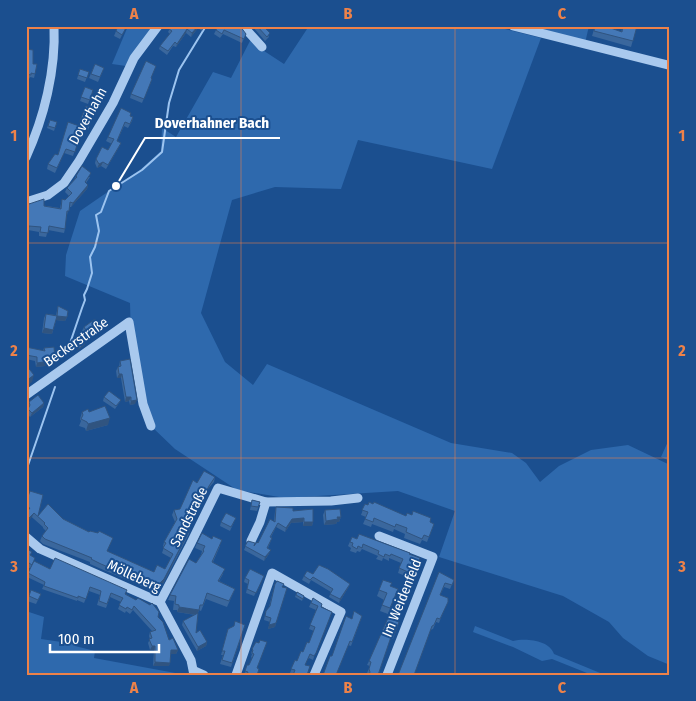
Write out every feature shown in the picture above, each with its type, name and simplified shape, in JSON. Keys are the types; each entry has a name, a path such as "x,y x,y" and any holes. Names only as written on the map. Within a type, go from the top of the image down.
{"street":[{"path":"26,158 40,122 46,97 52,62 54,26"},
{"name":"Doverhahn","path":"26,202 48,195 64,183 113,103 134,58 158,26"},
{"path":"243,26 262,47"},
{"path":"513,26 668,65"},
{"name":"Beckerstraße","path":"26,395 129,322 142,404 151,426"},
{"name":"Sandstraße","path":"160,602 218,488 266,502 331,501 358,498"},
{"path":"251,541 260,522 266,502"},
{"name":"Im Weidenfeld","path":"379,536 433,557 387,675"},
{"name":"Mölleberg","path":"26,537 40,549 160,602 191,660 195,673"},
{"path":"236,675 272,573 341,612 314,675"},
{"path":"195,673 204,675"}],"shaded area":[{"path":"128,26 154,26 126,66 112,64"},
{"path":"309,26 493,26 541,38 492,169 358,140 341,189 275,187 232,200 201,313 225,362 253,385 267,364 451,443 512,453 526,463 540,482 559,466 591,450 628,445 670,465 670,665 648,656 623,638 609,622 563,596 439,557 455,511 398,491 285,498 237,490 175,449 151,426 131,338 130,303 65,276 66,255 80,211 141,169 161,151 162,128 176,137 213,72 231,78 252,37 261,49 284,64"},
{"path":"525,26 589,26 585,43"},
{"path":"670,437 670,461 661,457"},
{"path":"26,611 44,617 41,639 75,644 75,646 95,651 94,658 186,675 26,675"},
{"path":"475,626 513,641 530,640 542,643 551,649 554,654 605,675 592,675 552,659 542,661 513,647 473,632"}],"building":[{"path":"118,26 127,26 122,35 116,31"},
{"path":"171,26 198,26 192,33 187,29 177,44 175,42 168,51 160,46 172,31 169,29"},
{"path":"218,26 240,26 246,34 244,39 224,30 222,34 216,30"},
{"path":"257,26 263,26 270,33 267,37"},
{"path":"595,26 605,26 622,32 623,26 637,26 633,41 594,31"},
{"path":"26,49 33,50 33,64 37,64 35,74 26,74"},
{"path":"146,61 156,66 144,99 131,94"},
{"path":"95,64 104,68 100,77 91,74"},
{"path":"80,69 89,72 87,78 78,75"},
{"path":"85,87 93,90 90,100 81,97"},
{"path":"86,106 96,109 89,126 79,123"},
{"path":"121,108 131,113 130,116 133,117 130,124 125,122 117,141 121,143 108,165 103,162 99,164 96,159 102,147 108,150 114,139 108,137"},
{"path":"50,120 57,122 55,128 48,126"},
{"path":"68,122 82,127 75,152 66,149 57,168 48,164 55,154 58,155"},
{"path":"82,166 91,173 85,182 88,185 73,203 70,202 65,229 49,226 48,233 40,232 41,227 29,226 28,232 26,232 26,203 29,204 44,199 44,206 61,209 62,199 65,200 72,193 67,188 77,177"},
{"path":"58,306 68,311 67,317 57,316"},
{"path":"46,314 57,316 53,330 44,328"},
{"path":"95,319 102,328 90,336 84,327"},
{"path":"83,341 85,344 78,349 76,346"},
{"path":"26,347 45,351 44,348 54,347 55,360 37,363 37,357 26,355"},
{"path":"130,359 137,400 131,401 131,397 126,397 122,374 119,374 118,367 121,366 120,361"},
{"path":"26,365 34,375 26,381"},
{"path":"109,391 121,400 116,406 104,397"},
{"path":"38,395 44,403 32,413 28,409 29,402"},
{"path":"105,406 110,418 88,424 81,419 82,412 88,409 89,412"},
{"path":"204,471 215,477 164,579 159,584 154,582 153,586 45,539 42,536 48,528 34,513 26,521 26,513 30,508 26,507 26,502 30,491 43,495 38,516 48,504 63,519 89,532 98,533 99,531 113,538 107,551 154,572 157,565 165,569 173,554 163,548 166,543 164,542 177,519 174,510 180,509 193,480 197,483"},
{"path":"252,500 260,502 258,507 251,506"},
{"path":"369,502 373,504 374,502 406,516 407,513 412,515 413,511 431,518 430,522 434,524 429,537 424,535 422,539 406,532 407,528 396,524 395,527 374,518 373,522 365,519 368,512 362,510 365,504 368,505"},
{"path":"276,507 293,508 293,511 313,509 313,522 304,522 304,518 292,519 286,528 278,523 270,537 272,538 267,548 271,550 265,557 245,546 248,541 255,543 254,546 258,543 270,519 275,522"},
{"path":"340,509 341,517 326,521 325,510"},
{"path":"226,513 236,518 231,527 221,522"},
{"path":"202,533 212,539 213,536 222,540 212,562 225,569 218,581 235,589 229,601 207,593 199,610 179,607 179,605 175,604 176,596 170,595 189,559 196,563 204,551 205,546 197,543"},
{"path":"359,534 420,558 415,575 399,568 403,559 391,554 390,556 385,554 384,557 378,554 379,551 363,544 362,548 358,546 357,549 352,546 353,543 350,542 352,537 357,539"},
{"path":"26,548 32,552 30,555 35,558 32,565 26,561"},
{"path":"55,558 127,590 125,594 136,600 138,598 150,605 152,603 159,612 158,617 163,622 169,640 173,638 178,650 171,650 170,663 155,662 155,646 152,646 149,639 152,638 150,632 156,630 134,606 132,610 119,605 123,598 111,593 107,604 99,601 101,591 90,587 86,599 78,596 78,598 44,586 45,582 28,573 34,561 50,569"},
{"path":"319,565 350,584 340,599 330,594 333,589 313,577 310,580 304,576 307,571 313,574"},
{"path":"250,569 264,576 256,593 247,589 249,580 245,578"},
{"path":"439,572 454,580 452,585 445,583 440,595 448,598 448,602 440,619 437,618 432,626 414,675 398,675"},
{"path":"383,580 392,583 390,586 398,589 390,608 382,605 387,593 379,590"},
{"path":"277,581 284,584 282,587 287,588 276,623 269,625 271,618 265,616"},
{"path":"31,590 41,594 38,600 29,596"},
{"path":"297,592 304,596 303,599 296,595"},
{"path":"313,598 322,604 321,607 332,612 316,653 314,656 310,654 305,665 310,666 307,675 293,675 295,670 291,669 295,660 297,661 301,651 303,652 307,642 309,643 315,627 310,625 318,606 311,603"},
{"path":"354,611 362,616 352,642 350,641 336,675 323,675 346,616 352,619"},
{"path":"198,613 196,633 200,630 207,642 198,647 183,621"},
{"path":"388,618 399,622 394,635 392,634 378,675 369,675 371,662 369,661"},
{"path":"235,621 245,625 232,663 222,660 225,651 222,651 228,629 234,626"},
{"path":"260,640 267,642 257,668 259,669 257,675 247,675 248,672 245,671 247,665 249,665 254,654 252,649 256,642 259,643"}],"waterway":[{"path":"66,355 92,273 90,257 99,231 96,215 101,212 109,191 142,170 162,152 169,103 179,70 206,26"},
{"path":"26,471 55,387"}],"place":[{"name":"Doverhahner Bach","path":"116,186"}]}
